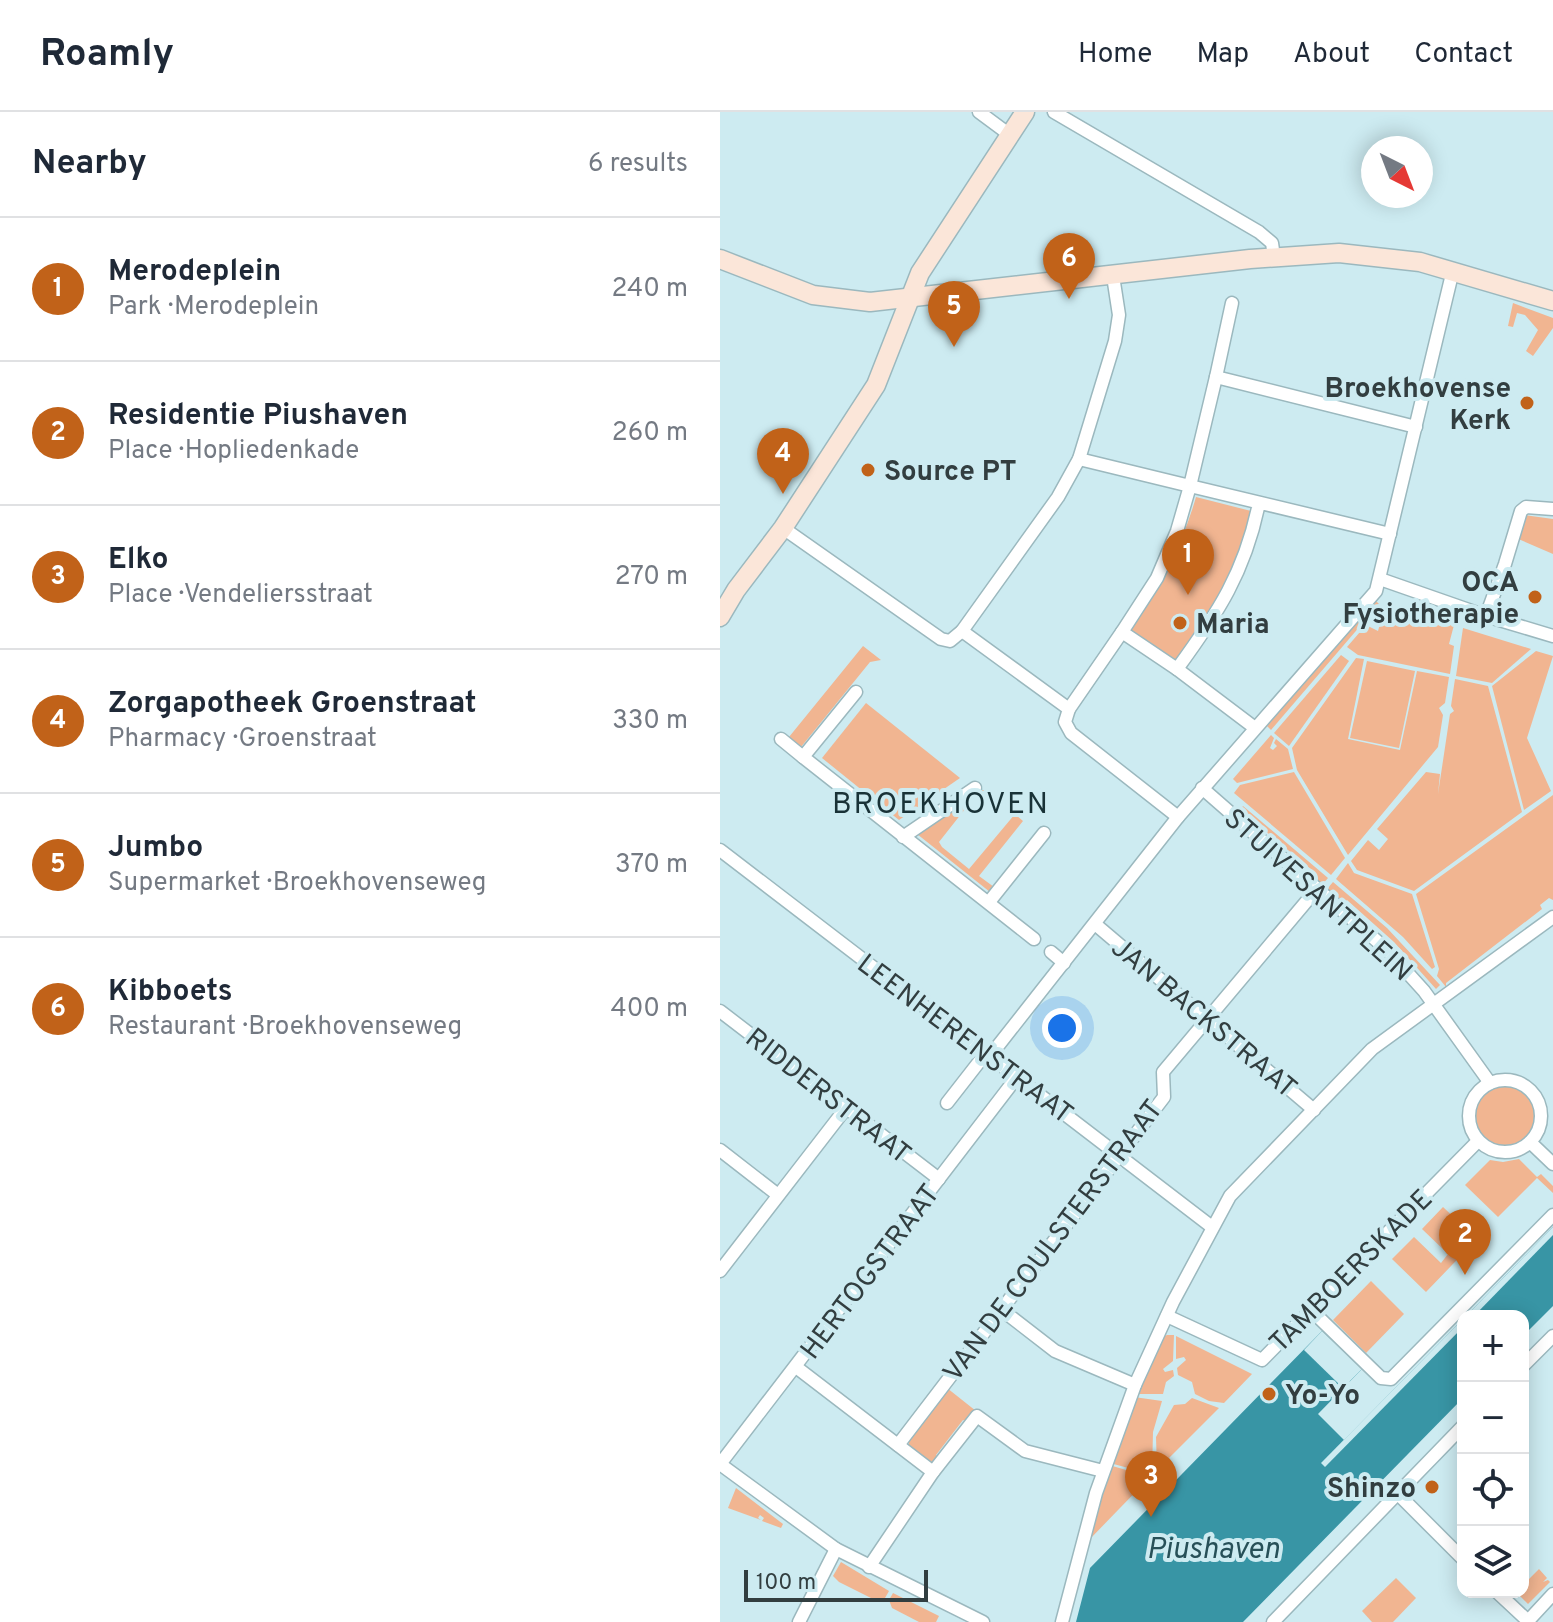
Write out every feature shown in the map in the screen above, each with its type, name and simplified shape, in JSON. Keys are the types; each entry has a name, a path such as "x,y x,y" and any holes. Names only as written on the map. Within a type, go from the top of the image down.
{"street":[{"path":"979,112 1010,135"},
{"path":"720,617 736,590 783,528 876,385 920,273 1025,112"},
{"path":"1054,112 1259,232 1272,243 1274,257"},
{"path":"720,259 826,298 870,302 1314,253 1365,254 1453,270 1553,301"},
{"path":"1453,270 1380,579 1553,636"},
{"path":"783,528 941,639 950,641 962,631 1058,497 1079,459 1115,341 1119,315 1113,276"},
{"path":"1178,817 1071,733 1065,722 1069,709 1157,578 1177,531 1232,303"},
{"path":"1216,377 1416,427"},
{"path":"1079,459 1390,534"},
{"path":"1177,669 1229,592 1252,536 1259,503"},
{"path":"1486,616 1521,511 1526,507 1553,509"},
{"name":"STUIVESANTPLEIN","path":"988,1055 1178,817 1376,591 1380,579"},
{"path":"962,631 1069,709"},
{"path":"1122,632 1255,728"},
{"path":"803,757 856,692"},
{"path":"781,739 1034,939"},
{"path":"903,837 975,788"},
{"name":"STUIVESANTPLEIN","path":"1202,788 1386,949 1433,1003 1490,1083"},
{"path":"989,902 1044,833"},
{"name":"LEENHERENSTRAAT","path":"720,850 1212,1227"},
{"name":"VAN DE COULSTERSTRAAT","path":"898,1445 1164,1097 1163,1072 1316,890"},
{"path":"1062,1622 1103,1471 1135,1385 1230,1196 1372,1049 1553,917"},
{"name":"JAN BACKSTRAAT","path":"1095,924 1314,1110"},
{"path":"1051,952 1064,963"},
{"name":"RIDDERSTRAAT","path":"720,1011 939,1179"},
{"path":"947,1103 988,1055"},
{"name":"HERTOGSTRAAT","path":"720,1464 1017,1077"},
{"path":"1502,1080 1518,1082 1531,1091 1537,1100 1541,1122 1530,1142 1518,1150 1504,1153 1489,1149 1478,1141 1470,1127 1469,1108 1476,1094 1490,1083 1502,1080"},
{"path":"1537,1100 1553,1096"},
{"path":"720,1271 846,1108"},
{"name":"TAMBOERSKADE","path":"1167,1316 1262,1360 1478,1141"},
{"path":"1530,1142 1553,1164"},
{"path":"720,1150 778,1195"},
{"path":"1310,1309 1381,1378 1391,1379 1553,1215"},
{"path":"1002,1310 1055,1351 1135,1385"},
{"path":"1529,1360 1553,1336"},
{"path":"796,1367 933,1472"},
{"name":"VAN DE COULSTERSTRAAT","path":"869,1567 933,1472 977,1416 1025,1451 1103,1471"},
{"path":"1273,1622 1457,1432"},
{"path":"720,1464 836,1549 983,1622"},
{"path":"1398,1494 1457,1553"},
{"path":"799,1622 836,1549"},
{"path":"1503,1598 1527,1622 1553,1594"}],"shaded area":[{"path":"1513,303 1553,318 1553,328 1533,356 1526,351 1538,330 1525,315 1517,313 1513,327 1508,326"},
{"path":"1196,497 1255,512 1217,609 1176,666 1128,632 1168,567"},
{"path":"1524,515 1553,519 1553,554 1516,538"},
{"path":"1375,600 1379,604 1271,730 1267,726"},
{"path":"1385,606 1454,625 1449,644 1454,646 1450,674 1358,655 1347,647 1366,625 1378,631"},
{"path":"1463,628 1531,649 1492,683 1456,676"},
{"path":"863,646 881,660 870,662 801,747 789,737"},
{"path":"1536,651 1553,656 1527,738 1551,791 1524,810 1492,686"},
{"path":"1341,655 1349,661 1289,746 1274,733"},
{"path":"1356,658 1364,659 1348,739 1400,750 1417,671 1449,677 1445,703 1439,708 1443,715 1438,747 1348,855 1297,770 1292,748"},
{"path":"1367,661 1415,671 1399,748 1350,738"},
{"path":"1455,679 1488,686 1522,812 1414,891 1357,870 1351,861 1368,840 1379,850 1388,839 1377,829 1426,772 1440,774 1438,794 1450,714 1454,711 1451,706"},
{"path":"866,703 960,778 899,820 822,758"},
{"path":"1271,735 1274,738 1270,748 1273,750 1277,746 1274,743 1276,739 1288,749 1293,769 1237,783 1233,779"},
{"path":"1294,772 1345,858 1331,875 1234,793 1240,785"},
{"path":"1553,795 1553,900 1549,898 1540,905 1542,909 1446,983 1446,987 1437,976 1439,969 1416,894"},
{"path":"967,801 969,804 939,842 969,869 1015,814 1023,821 979,876 994,887 990,892 917,834"},
{"path":"1243,806 1328,878 1322,885 1309,874 1312,870 1240,810"},
{"path":"1348,863 1354,873 1412,894 1435,967 1432,969 1403,937 1336,879"},
{"path":"1333,882 1387,928 1440,985 1436,989 1394,942 1347,900 1344,903 1327,889"},
{"path":"1504,1084 1525,1092 1533,1104 1536,1117 1531,1131 1521,1142 1511,1147 1497,1147 1485,1142 1477,1133 1473,1109 1478,1098 1488,1089"},
{"path":"1519,1159 1537,1177 1541,1174 1553,1186 1553,1193 1537,1178 1498,1217 1465,1185 1490,1160 1503,1162"},
{"path":"1443,1207 1477,1239 1426,1292 1392,1259 1414,1237 1441,1263 1448,1254 1422,1229"},
{"path":"1371,1281 1404,1314 1366,1353 1333,1320"},
{"path":"1174,1335 1173,1361 1163,1369 1165,1372 1173,1370 1174,1376 1166,1382 1163,1394 1136,1394 1163,1337"},
{"path":"1176,1336 1252,1374 1224,1403 1209,1401 1195,1394 1192,1382 1178,1375 1177,1368 1186,1360 1184,1357 1176,1359"},
{"path":"947,1388 976,1411 967,1422 963,1420 936,1455 939,1458 931,1462 909,1448 909,1439"},
{"path":"1134,1397 1162,1401 1153,1432 1150,1474 1110,1463"},
{"path":"1192,1398 1219,1408 1157,1470 1156,1437 1174,1405 1185,1404"},
{"path":"1109,1465 1150,1477 1088,1541"},
{"path":"736,1488 783,1524 781,1528 762,1521 764,1518 760,1515 758,1518 761,1520 728,1508"},
{"path":"841,1562 889,1591 885,1598 877,1601 839,1582 833,1576"},
{"path":"1539,1569 1547,1578 1543,1582 1550,1582 1528,1604 1522,1598 1529,1598 1529,1579"},
{"path":"1396,1578 1416,1598 1393,1622 1372,1622 1362,1611"},
{"path":"893,1593 939,1616 936,1622 919,1622 892,1608 889,1600"}],"water":[{"path":"1553,1227 1553,1306 1529,1330 1529,1310 1472,1310"},
{"name":"Piushaven","path":"1457,1325 1457,1404 1243,1622 1076,1622 1090,1568 1322,1331 1362,1369 1318,1414 1344,1440"}],"pier":[{"path":"1553,1227 1553,1235 1480,1310 1472,1310"},
{"path":"1457,1325 1457,1333 1325,1467 1321,1463"},
{"path":"1322,1331 1362,1369 1343,1388 1304,1350"}],"place":[{"name":"Kibboets","path":"1069,299"},
{"name":"Jumbo","path":"954,347"},
{"name":"Broekhovense Kerk","path":"1527,403"},
{"name":"Source PT","path":"868,470"},
{"name":"Zorgapotheek Groenstraat","path":"783,494"},
{"name":"Merodeplein","path":"1188,595"},
{"name":"OCA Fysiotherapie","path":"1535,597"},
{"name":"Maria","path":"1180,623"},
{"name":"Residentie Piushaven","path":"1465,1275"},
{"name":"Yo-Yo","path":"1269,1394"},
{"name":"Shinzo","path":"1432,1487"},
{"name":"Elko","path":"1151,1517"}],"district":[{"name":"BROEKHOVEN","path":"941,803"}]}
